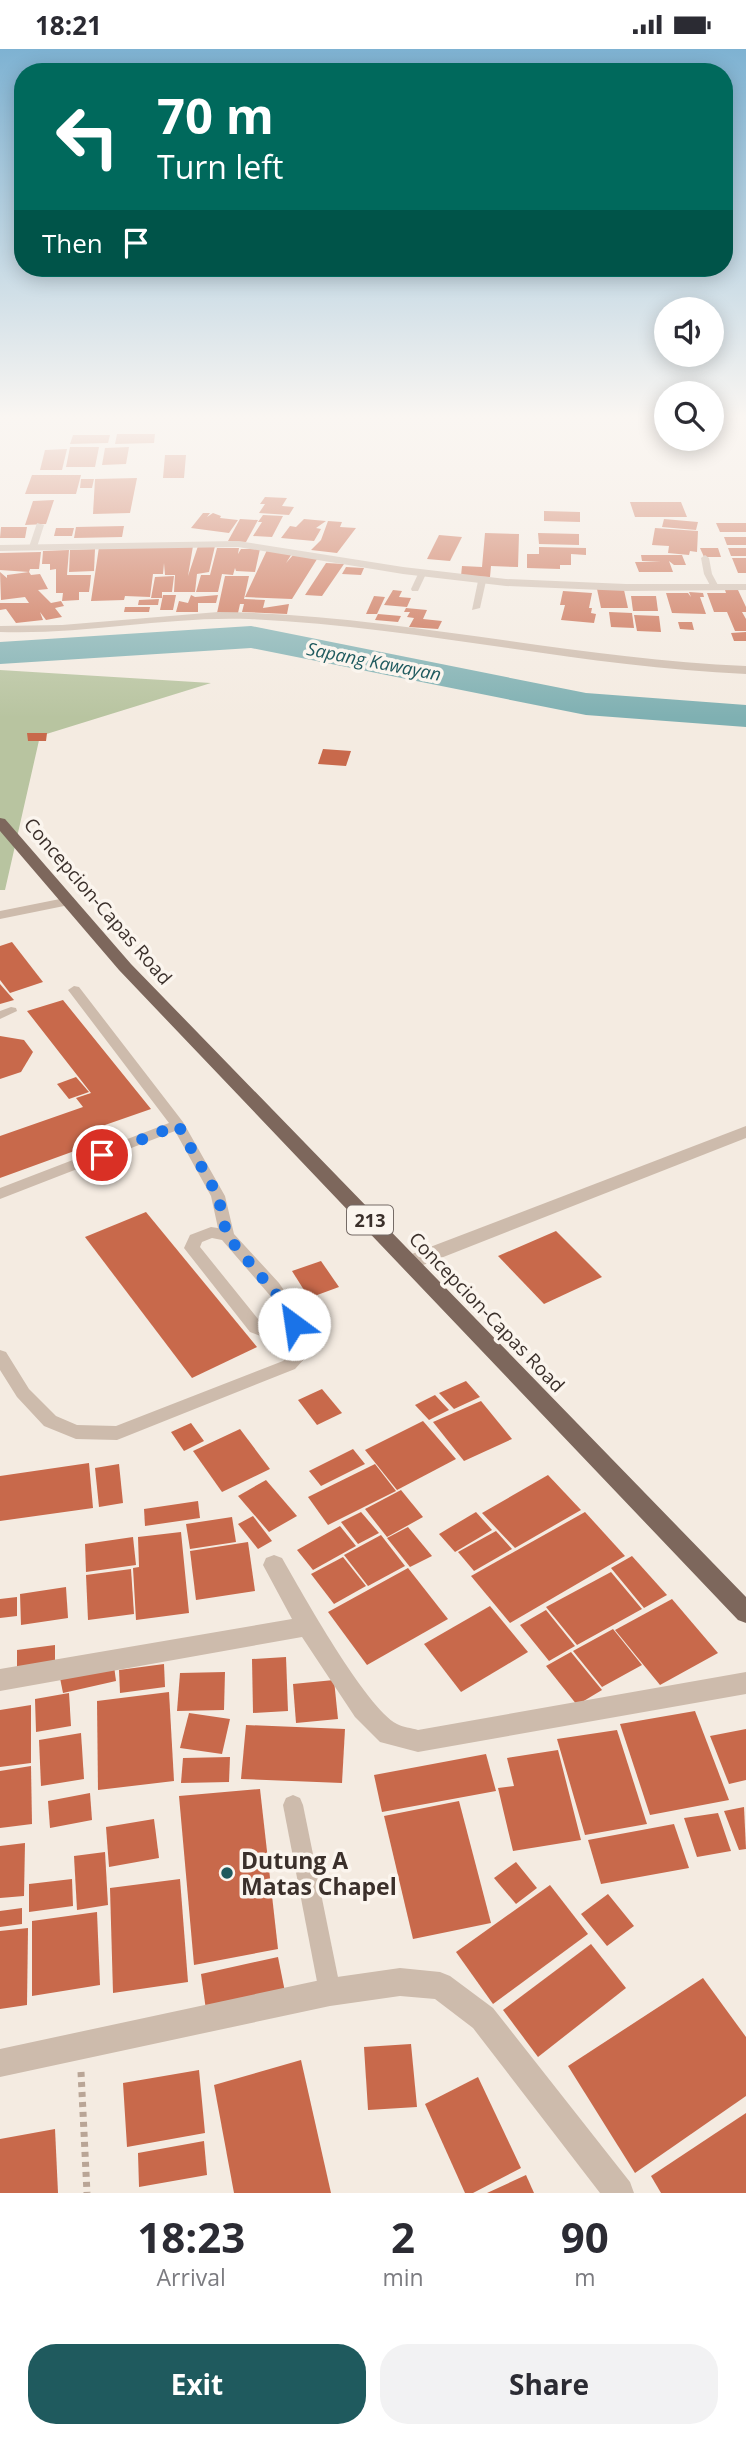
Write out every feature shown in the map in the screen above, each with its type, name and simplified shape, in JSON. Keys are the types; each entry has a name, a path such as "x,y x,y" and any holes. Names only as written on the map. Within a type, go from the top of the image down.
{"main road":[{"name":"Concepcion-Capas Road","path":"0,822 125,967 746,1613"}],"street":[{"path":"0,548 237,544 482,581 746,587"},
{"path":"0,629 168,617 248,616 342,622 638,665 746,670"},
{"path":"411,1262 746,1132"},
{"path":"274,1565 308,1626 364,1709 389,1734 418,1741 746,1683"},
{"path":"0,1680 308,1626"},
{"path":"0,2063 330,1992 400,1982 440,1986 483,2018 619,2193"}],"lane":[{"path":"33,547 40,525"},
{"path":"705,558 708,574 715,587"},
{"path":"415,589 422,574"},
{"path":"475,608 482,581"},
{"path":"0,915 70,901"},
{"path":"0,1356 23,1393 50,1421 76,1432 117,1433 289,1365 303,1349 304,1341 293,1314 227,1236 218,1196 178,1125 74,989"},
{"path":"0,1194 178,1125"},
{"path":"227,1236 217,1232 205,1233 195,1239 192,1248 256,1328 267,1334 281,1334 291,1328 293,1314"},
{"path":"293,1805 330,1992"}],"path":[{"path":"79,2047 87,2193"}],"green space":[{"path":"0,670 211,683 40,736 5,890 0,890"}],"building":[{"path":"27,518 48,518 46,524 25,525"},
{"path":"199,518 238,520 229,533 191,528"},
{"path":"261,518 282,518 272,537 253,536 262,522 258,522"},
{"path":"544,518 580,518 580,522 544,521"},
{"path":"240,519 258,520 246,542 228,541"},
{"path":"304,519 326,521 316,528 321,529 314,541 281,538 290,526 296,527"},
{"path":"664,519 698,522 696,530 662,527"},
{"path":"328,521 342,522 340,527 356,528 337,553 311,550 321,540"},
{"path":"716,523 746,523 746,532 720,532"},
{"path":"124,526 122,537 74,538 76,527"},
{"path":"1,527 27,527 25,538 0,538"},
{"path":"56,528 74,528 72,536 54,536"},
{"path":"655,528 698,531 697,552 690,551 689,555 668,553 669,546 652,545"},
{"path":"485,533 519,534 518,567 491,566 490,577 461,576 462,566 482,567"},
{"path":"538,533 579,534 579,545 539,544"},
{"path":"439,535 462,537 450,561 427,559"},
{"path":"724,537 746,537 746,545 727,545"},
{"path":"193,546 188,576 198,546 215,546 209,572 197,574 195,592 174,592 175,575 165,575 164,563 163,574 153,574 150,597 125,596 124,600 91,601 99,547"},
{"path":"539,547 586,548 586,555 571,554 571,565 560,565 560,569 527,568 527,554 539,554"},
{"path":"217,548 239,548 238,554 241,549 260,549 255,572 236,571 235,568 233,575 222,574 218,592 196,592 201,575 210,575"},
{"path":"700,548 718,548 721,557 704,557"},
{"path":"728,548 746,548 746,556 731,556"},
{"path":"95,549 94,571 69,572 70,550"},
{"path":"69,550 67,575 91,575 90,585 89,592 79,592 79,600 62,601 63,593 56,593 56,569 50,570 50,564 42,564 43,551"},
{"path":"267,550 293,552 286,563 294,554 319,556 292,599 245,597"},
{"path":"41,552 39,569 30,569 29,572 0,570 0,553"},
{"path":"641,555 682,555 686,565 674,565 669,561 673,572 639,572 635,562 661,562 642,561"},
{"path":"732,558 746,558 746,573 738,573"},
{"path":"326,563 344,564 322,596 305,595"},
{"path":"346,567 364,568 361,575 342,574"},
{"path":"0,572 7,578 7,575 29,572 31,575 40,574 48,589 38,590 51,603 61,601 64,606 55,608 62,617 46,620 40,612 43,620 16,623 6,609 0,610 0,603 29,603 25,597 1,600"},
{"path":"174,576 172,592 162,592 162,598 151,598 155,577"},
{"path":"225,576 249,576 244,599 265,600 263,608 289,604 287,614 242,612 244,604 240,604 238,613 217,613"},
{"path":"597,589 624,590 628,608 601,608"},
{"path":"393,590 402,591 399,597 411,598 407,607 384,605"},
{"path":"725,590 738,590 746,607 746,612 742,612 746,619 746,631 735,631 727,612 714,612 707,593 726,593"},
{"path":"563,591 592,593 589,608 592,608 591,613 596,614 594,623 561,620 565,605 560,605"},
{"path":"689,592 703,593 704,597 700,597 706,614 672,613 666,593 688,593 691,597"},
{"path":"163,595 176,595 173,610 160,610"},
{"path":"191,595 218,595 216,603 198,603 198,612 176,612 179,601 188,603"},
{"path":"374,596 385,597 377,614 366,614"},
{"path":"631,596 656,596 658,611 633,611"},
{"path":"159,599 158,605 138,605 139,600"},
{"path":"125,607 150,607 149,612 124,612"},
{"path":"406,608 427,610 423,619 442,621 438,629 409,627 414,618 407,617 410,612 404,612"},
{"path":"609,612 632,613 634,628 611,627"},
{"path":"378,614 401,616 398,622 375,620"},
{"path":"634,615 659,616 661,632 637,631"},
{"path":"678,622 692,622 694,630 680,629"},
{"path":"746,632 746,641 734,641 731,633"},
{"path":"27,733 47,733 46,741 28,741"},
{"path":"323,749 351,751 346,766 318,764"},
{"path":"12,942 43,982 10,993 0,980 0,946"},
{"path":"0,984 14,1000 0,1004"},
{"path":"63,1000 151,1109 105,1125 113,1137 0,1178 0,1136 83,1107 76,1098 91,1093 27,1011"},
{"path":"0,1036 24,1040 33,1052 21,1072 0,1079"},
{"path":"76,1077 89,1092 69,1099 57,1084"},
{"path":"146,1212 257,1347 192,1378 85,1237"},
{"path":"556,1231 602,1277 544,1304 498,1256"},
{"path":"321,1261 339,1287 309,1298 292,1271"},
{"path":"466,1381 480,1397 454,1409 439,1393"},
{"path":"322,1389 342,1413 317,1425 298,1400"},
{"path":"435,1395 449,1410 429,1420 415,1405"},
{"path":"481,1401 512,1439 464,1461 433,1422"},
{"path":"423,1421 456,1459 397,1490 365,1450"},
{"path":"191,1423 204,1441 184,1451 171,1432"},
{"path":"240,1429 270,1469 222,1492 193,1451"},
{"path":"353,1449 365,1464 321,1486 309,1471"},
{"path":"89,1463 93,1508 0,1521 0,1476"},
{"path":"119,1464 123,1503 99,1507 95,1468"},
{"path":"375,1464 396,1491 328,1525 308,1497"},
{"path":"548,1475 581,1510 515,1548 482,1513"},
{"path":"266,1480 297,1516 269,1532 238,1496"},
{"path":"401,1490 423,1517 387,1537 365,1509"},
{"path":"198,1501 200,1518 145,1526 144,1509"},
{"path":"361,1512 379,1533 358,1544 341,1522"},
{"path":"476,1512 492,1530 455,1552 439,1534"},
{"path":"585,1512 625,1556 510,1623 471,1576"},
{"path":"253,1516 272,1541 258,1549 238,1524"},
{"path":"232,1517 236,1542 190,1549 186,1524"},
{"path":"340,1526 356,1546 313,1570 297,1550"},
{"path":"408,1527 432,1556 410,1567 387,1538"},
{"path":"496,1531 512,1549 474,1571 458,1552"},
{"path":"181,1532 189,1613 136,1620 133,1568 139,1567 138,1537"},
{"path":"381,1535 405,1566 368,1586 344,1555"},
{"path":"133,1537 136,1565 86,1572 85,1544"},
{"path":"248,1542 255,1591 196,1600 190,1551"},
{"path":"632,1556 667,1595 644,1608 611,1568"},
{"path":"343,1557 366,1586 334,1604 311,1574"},
{"path":"408,1568 448,1619 367,1665 328,1612"},
{"path":"131,1569 134,1614 88,1620 86,1575"},
{"path":"611,1572 642,1609 577,1645 546,1607"},
{"path":"66,1587 68,1618 21,1625 20,1594"},
{"path":"17,1597 17,1616 0,1618 0,1599"},
{"path":"672,1599 718,1653 660,1685 615,1630"},
{"path":"490,1606 528,1652 461,1692 424,1644"},
{"path":"546,1610 575,1646 549,1661 520,1625"},
{"path":"613,1629 642,1665 602,1687 573,1651"},
{"path":"55,1645 55,1664 17,1669 17,1650"},
{"path":"571,1652 602,1690 577,1705 546,1666"},
{"path":"286,1657 288,1711 253,1713 252,1659"},
{"path":"164,1664 165,1687 120,1693 119,1670"},
{"path":"114,1666 116,1681 63,1693 60,1678"},
{"path":"225,1672 224,1710 177,1711 180,1673"},
{"path":"334,1680 338,1719 296,1723 293,1684"},
{"path":"169,1692 174,1781 98,1790 97,1701"},
{"path":"69,1693 71,1726 36,1732 35,1699"},
{"path":"31,1705 31,1763 0,1767 0,1710"},
{"path":"695,1711 729,1800 650,1815 620,1724"},
{"path":"189,1713 230,1719 222,1754 180,1748"},
{"path":"246,1725 345,1729 342,1783 241,1779"},
{"path":"746,1729 746,1780 729,1784 710,1736"},
{"path":"617,1730 647,1824 585,1835 557,1739"},
{"path":"81,1733 84,1779 41,1786 39,1740"},
{"path":"558,1750 581,1840 513,1851 498,1788 514,1786 507,1758"},
{"path":"486,1754 496,1791 382,1812 374,1775"},
{"path":"230,1757 229,1782 181,1783 183,1758"},
{"path":"31,1766 32,1824 0,1828 0,1771"},
{"name":"Dutung A Matas Chapel","path":"260,1789 278,1949 194,1965 179,1796"},
{"path":"90,1793 92,1820 50,1828 48,1801"},
{"path":"459,1801 491,1923 413,1939 384,1816"},
{"path":"744,1807 746,1849 739,1850 724,1811"},
{"path":"718,1813 731,1851 697,1857 684,1818"},
{"path":"154,1819 159,1858 109,1867 106,1827"},
{"path":"674,1824 689,1868 601,1884 588,1840"},
{"path":"25,1843 24,1896 0,1898 0,1846"},
{"path":"105,1852 108,1905 77,1910 74,1856"},
{"path":"516,1862 537,1888 516,1904 494,1878"},
{"path":"72,1879 73,1906 29,1912 29,1884"},
{"path":"180,1879 188,1982 113,1993 110,1888"},
{"path":"550,1885 588,1934 493,2004 456,1952"},
{"path":"608,1894 634,1926 607,1946 581,1914"},
{"path":"22,1908 22,1924 0,1927 0,1911"},
{"path":"97,1912 100,1985 32,1996 32,1921"},
{"path":"28,1928 27,2005 0,2009 0,1931"},
{"path":"591,1944 626,1988 538,2057 503,2010"},
{"path":"278,1957 285,1992 206,2010 201,1974"},
{"path":"703,1978 746,2037 746,2096 635,2173 568,2066"},
{"path":"411,2044 417,2107 368,2110 364,2047"},
{"path":"301,2060 331,2193 234,2193 214,2085"},
{"path":"199,2070 205,2133 127,2147 123,2083"},
{"path":"478,2077 521,2168 473,2193 465,2193 425,2104"},
{"path":"746,2113 746,2193 661,2193 651,2176"},
{"path":"55,2129 58,2193 0,2193 0,2139"},
{"path":"204,2141 207,2175 139,2187 138,2153"},
{"path":"526,2175 534,2193 487,2193"}],"waterway":[{"name":"Sapang Kawayan","path":"0,653 251,637 586,704 746,716"}],"place":[{"name":"Dutung A Matas Chapel","path":"227,1873"}],"route":[{"path":"102,1155 178,1125 218,1196 227,1236 293,1314 294,1324"}]}
